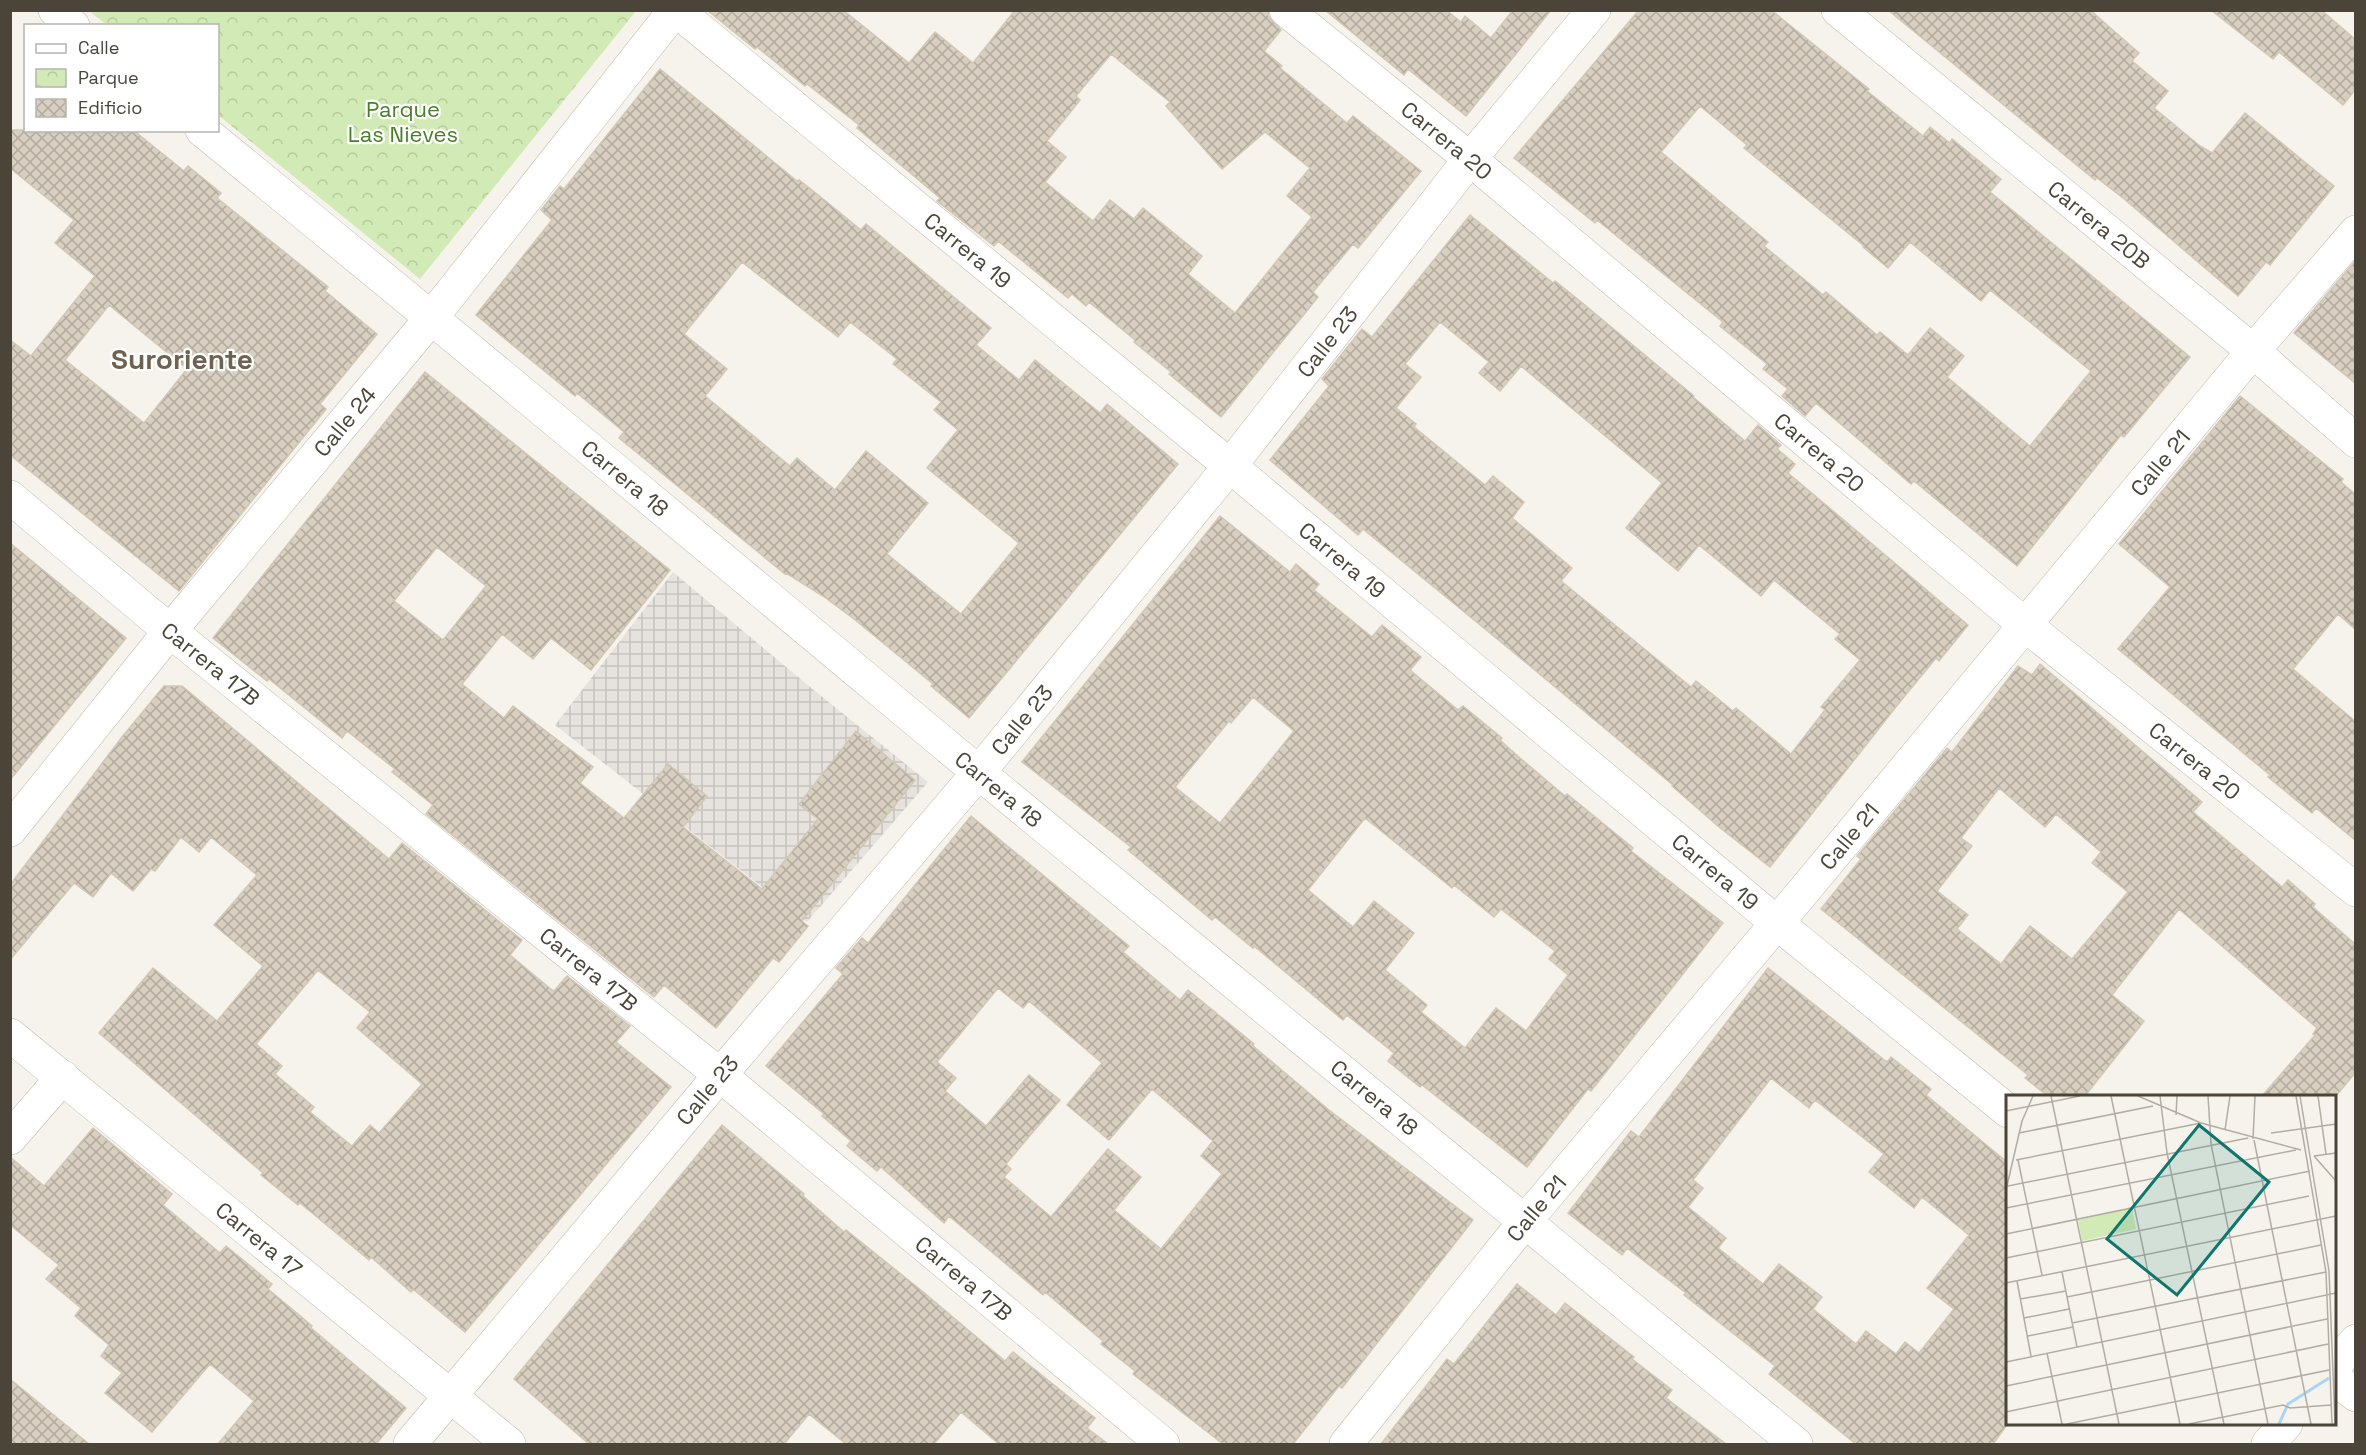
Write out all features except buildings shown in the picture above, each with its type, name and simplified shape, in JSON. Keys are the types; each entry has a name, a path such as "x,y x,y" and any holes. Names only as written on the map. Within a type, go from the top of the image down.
{"street":[{"path":"55,10 71,24"},
{"name":"Calle 24","path":"10,830 170,631 432,317 676,10"},
{"name":"Carrera 19","path":"676,10 2006,1110"},
{"name":"Carrera 20","path":"1286,10 1470,159 2024,624 2355,890"},
{"name":"Calle 23","path":"410,1444 720,1075 979,772 1230,466 1470,159 1594,10"},
{"name":"Carrera 20B","path":"1838,10 2253,351 2355,441"},
{"name":"Carrera 18","path":"204,132 432,317 979,772 1796,1444"},
{"name":"Calle 21","path":"1346,1444 1526,1220 2355,232"},
{"name":"Carrera 17B","path":"10,497 170,631 720,1075 1162,1444"},
{"name":"Carrera 17","path":"10,1035 509,1444"},
{"path":"10,1138 63,1077"},
{"path":"2336,1364 2355,1341"},
{"path":"2336,1380 2355,1395"},
{"path":"2268,1444 2285,1425"}],"shaded area":[{"path":"673,572 928,782 807,922 555,725"}],"green space":[{"name":"Parque Las Nieves","path":"89,11 636,11 420,279 219,116 219,24 106,24"}],"district":[{"name":"Suroriente","path":"182,359"}]}
